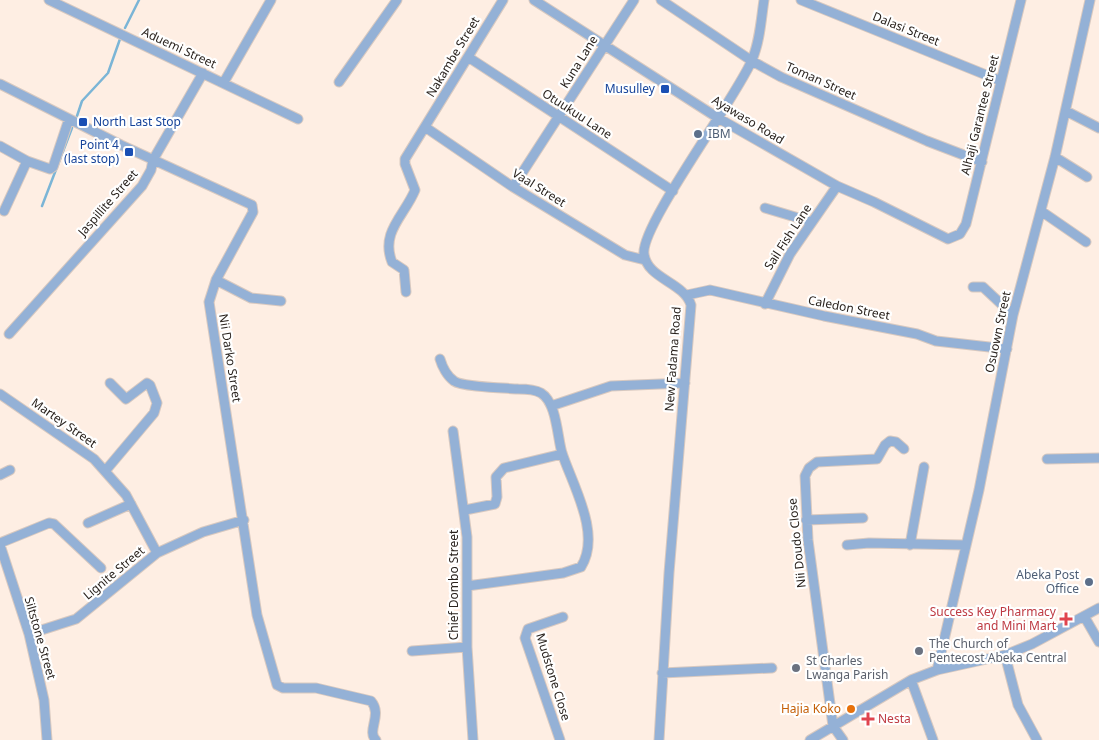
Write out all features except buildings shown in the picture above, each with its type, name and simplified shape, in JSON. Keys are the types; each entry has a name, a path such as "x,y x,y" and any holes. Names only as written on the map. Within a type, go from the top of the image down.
{"street":[{"name":"Aduemi Street","path":"49,0 298,119"},
{"path":"224,82 271,0"},
{"path":"339,82 397,0"},
{"name":"Nakambe Street","path":"406,292 404,270 390,260 389,237 394,224 415,190 404,162 503,0"},
{"name":"Ayawaso Road","path":"534,0 718,118 837,186 874,202 948,239 960,234"},
{"name":"Kuna Lane","path":"513,188 634,0"},
{"name":"Toman Street","path":"661,0 752,61 814,92 982,162"},
{"path":"645,260 645,243 673,191 752,61 761,27 764,0"},
{"name":"Dalasi Street","path":"801,0 1001,81"},
{"name":"Alhaji Garantee Street","path":"960,234 966,224 1021,0"},
{"name":"Osuown Street","path":"937,670 979,490 1013,315 1066,111 1090,0"},
{"name":"Otuukuu Lane","path":"468,57 673,191"},
{"name":"Jaspillite Street","path":"9,334 147,178 153,160 203,73"},
{"name":"Nii Darko Street","path":"0,84 153,160 252,205 253,212 247,226 216,280 209,302 244,520 257,616 277,686 283,688 316,688 371,701 377,712 373,732 373,737 376,740"},
{"path":"1066,111 1099,128"},
{"path":"0,146 50,169 53,167 70,120"},
{"name":"Vaal Street","path":"425,127 513,188 624,255 645,260"},
{"path":"1055,156 1087,177"},
{"path":"4,211 27,160"},
{"name":"Sail Fish Lane","path":"765,304 778,274 837,186"},
{"path":"765,208 812,222"},
{"path":"1041,211 1086,242"},
{"name":"New Fadama Road","path":"645,260 652,269 687,295 691,311 662,674 659,740"},
{"path":"216,280 251,298 281,301"},
{"path":"973,287 983,287 1013,315"},
{"name":"Caledon Street","path":"687,295 710,290 765,304 917,334 936,341 1007,348"},
{"path":"440,359 447,374 458,383 532,390 544,395 551,406 562,454 576,486 585,518 586,556 581,567 563,573 467,586"},
{"path":"106,470 154,413 157,404 150,385 147,383 126,399 110,382"},
{"path":"551,406 612,386 685,383"},
{"name":"Martey Street","path":"0,394 79,446 106,470 131,504 157,553"},
{"name":"Chief Dombo Street","path":"454,431 465,510 467,647 473,740"},
{"name":"Nii Doudo Close","path":"833,726 806,520 805,476 809,468 817,462 877,459 885,445 890,441 896,442 904,449"},
{"path":"465,510 491,507 495,504 497,497 496,477 504,468 562,454"},
{"path":"1047,459 1099,458"},
{"path":"910,545 924,467"},
{"path":"0,475 10,470"},
{"path":"88,523 131,504"},
{"path":"806,520 863,518"},
{"name":"Lignite Street","path":"29,634 76,619 157,553 203,532 244,520"},
{"path":"0,544 49,523 54,524 101,568"},
{"path":"848,545 870,543 965,545"},
{"name":"Siltstone Street","path":"0,544 29,634 44,700 47,740"},
{"path":"810,740 911,680 937,670 1005,655 1032,644 1099,608"},
{"path":"1084,616 1099,642"},
{"name":"Mudstone Close","path":"560,740 525,638 528,628 563,617"},
{"path":"412,651 467,647"},
{"path":"1005,655 1018,705 1037,740"},
{"path":"662,674 772,668"},
{"path":"911,680 933,740"},
{"path":"833,726 843,740"}],"waterway":[{"path":"125,28 139,0"},
{"path":"77,116 82,101 108,73 120,39"},
{"path":"42,206 72,128"}],"place":[{"name":"Musulley","path":"665,89"},
{"name":"North Last Stop","path":"83,122"},
{"name":"IBM","path":"698,134"},
{"name":"Point 4 (last stop)","path":"129,152"},
{"name":"Abeka Post Office","path":"1089,582"},
{"name":"Success Key Pharmacy and Mini Mart","path":"1066,619"},
{"name":"The Church of Pentecost Abeka Central","path":"919,651"},
{"name":"St Charles Lwanga Parish","path":"796,668"},
{"name":"Hajia Koko","path":"851,709"},
{"name":"Nesta","path":"868,719"}]}
